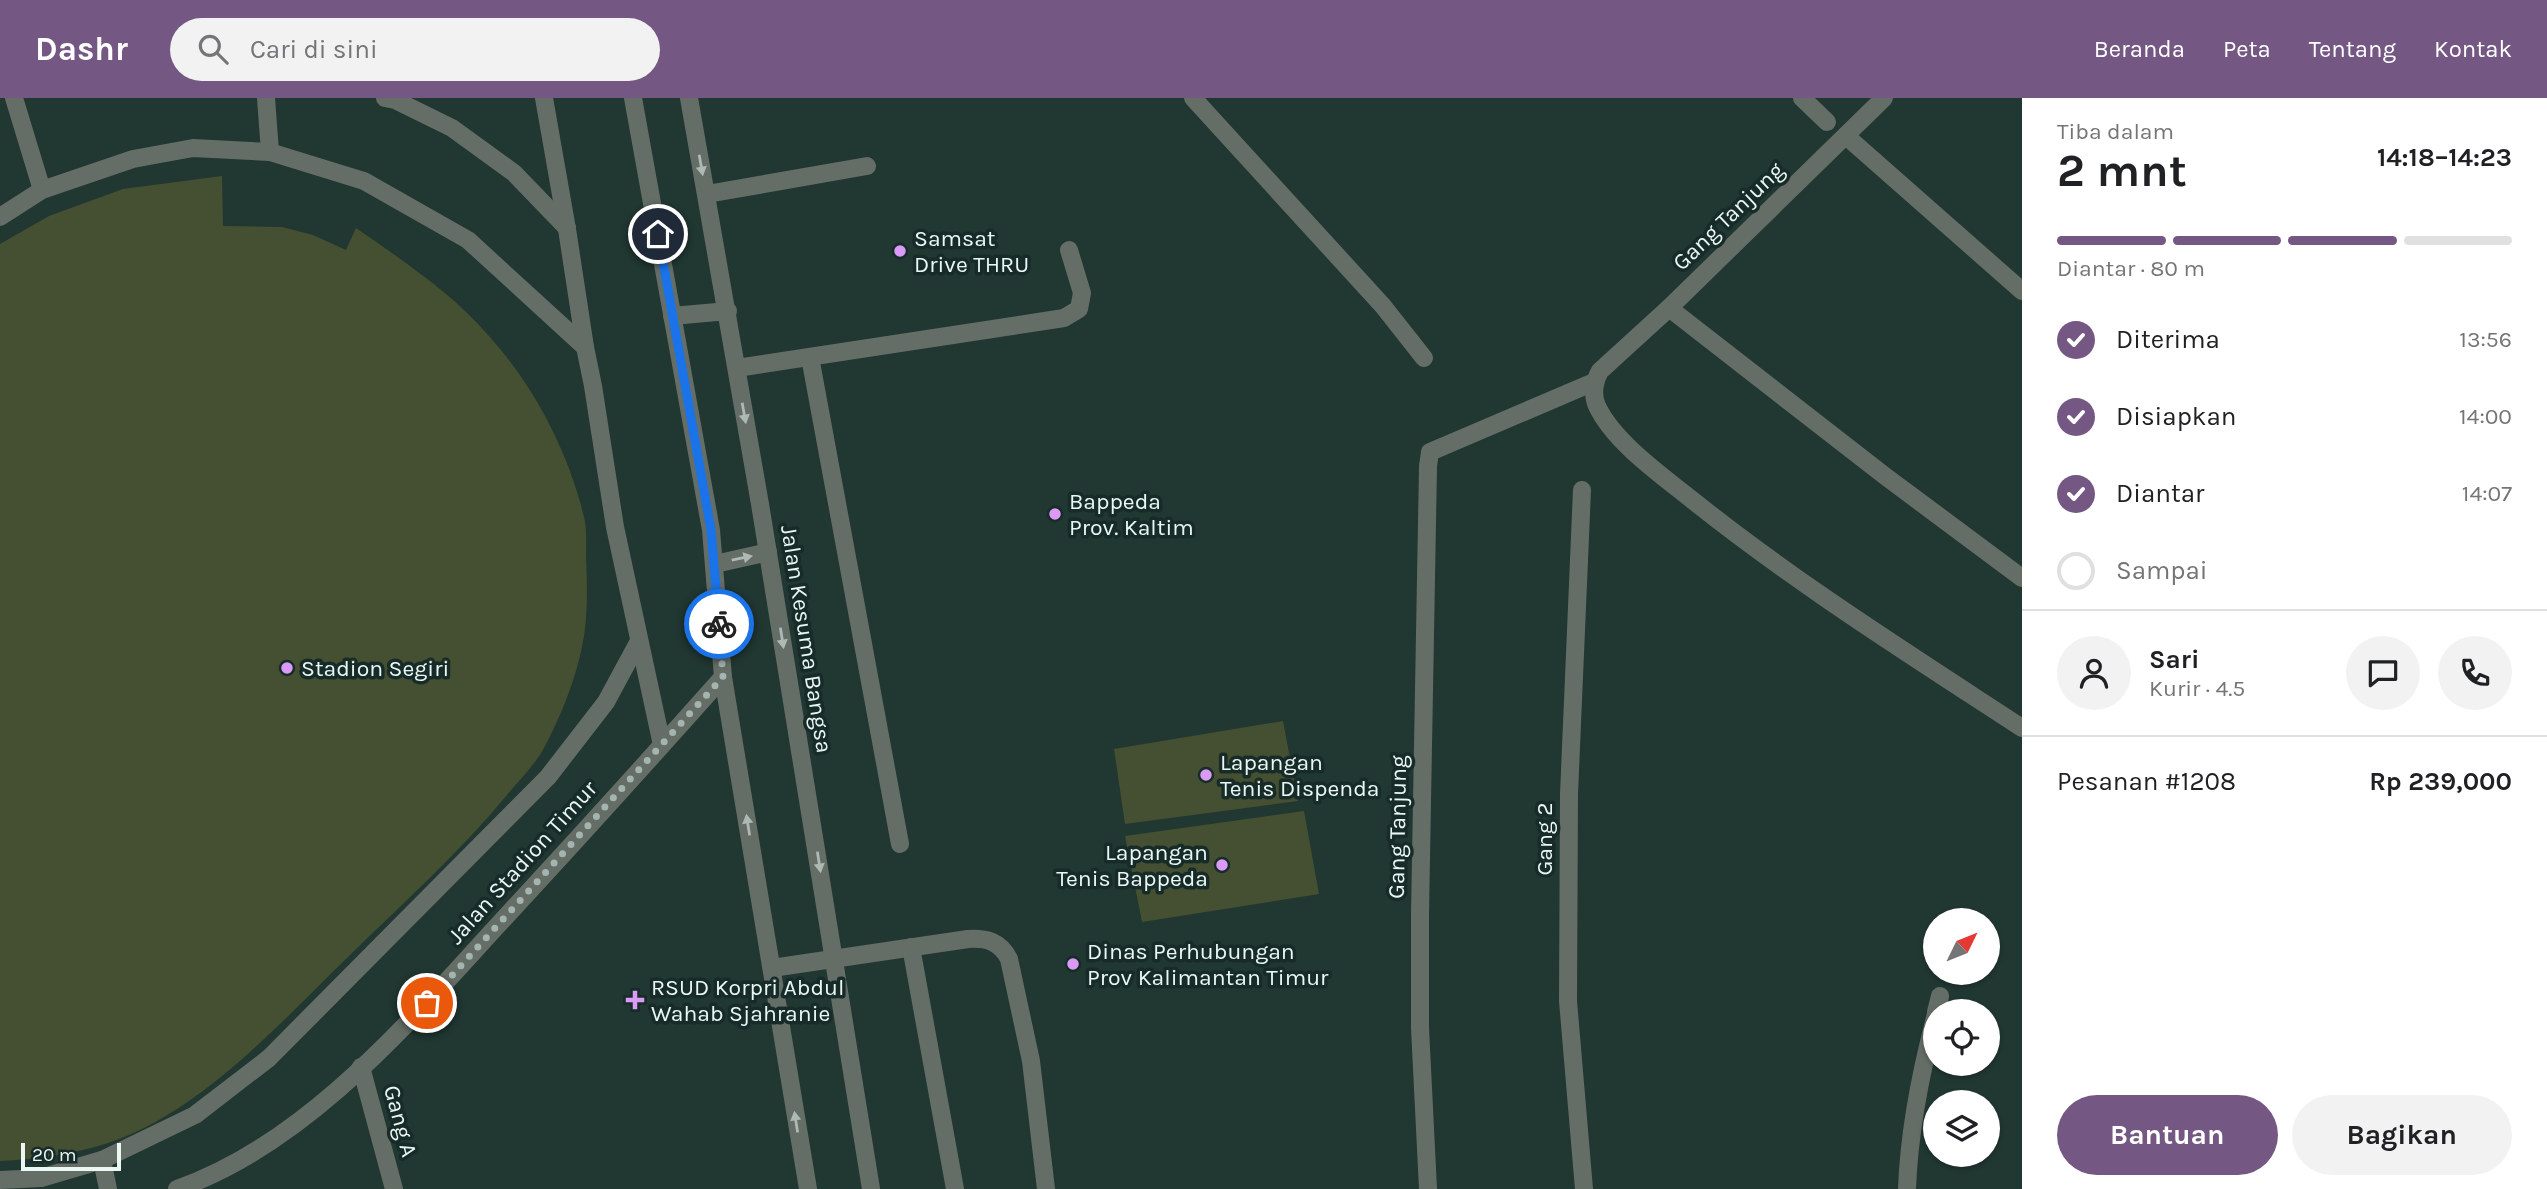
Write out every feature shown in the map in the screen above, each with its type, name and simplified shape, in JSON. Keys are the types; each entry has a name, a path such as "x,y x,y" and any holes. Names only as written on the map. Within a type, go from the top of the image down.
{"street":[{"path":"14,98 43,190"},
{"path":"266,98 270,152"},
{"path":"385,98 395,100 452,128 514,173 568,229"},
{"path":"544,98 568,229 615,527 662,745"},
{"path":"633,98 715,564 723,677 808,1189"},
{"name":"Jalan Kesuma Bangsa","path":"689,98 768,552 870,1189"},
{"path":"1193,98 1382,306 1424,358"},
{"path":"1802,98 1827,122"},
{"name":"Gang Tanjung","path":"1428,1189 1420,1028 1420,914 1427,466 1430,452 1594,383 1605,367 1884,98"},
{"path":"1846,136 2022,291"},
{"path":"0,217 43,190 132,159 193,148 270,152 365,181 468,240 585,347"},
{"path":"707,194 867,166"},
{"path":"737,368 1063,318 1079,309 1082,293 1069,250"},
{"path":"1669,307 1885,476 2022,578"},
{"path":"672,316 728,311"},
{"path":"810,357 900,844"},
{"path":"1594,383 1596,404 1610,426 1669,481 1743,541 2022,728"},
{"name":"Gang 2","path":"1582,490 1569,794 1568,1000 1584,1189"},
{"path":"715,564 768,552"},
{"path":"0,1180 41,1178 102,1160 195,1115 269,1058 548,776 606,702 639,641"},
{"name":"Jalan Stadion Timur","path":"177,1189 243,1159 276,1138 316,1108 408,1023 723,677"},
{"path":"772,968 912,947 983,938 992,940 1005,952 1015,984 1031,1060 1046,1189"},
{"path":"912,947 955,1189"},
{"name":"Gang A","path":"361,1067 394,1189"},
{"path":"1907,1189 1909,1150 1923,1069"},
{"path":"102,1160 108,1189"}],"green space":[{"name":"Stadion Segiri","path":"222,176 223,226 282,227 313,235 346,250 356,228 459,305 489,336 521,376 559,444 584,517 587,596 581,650 557,722 527,772 450,857 295,1010 236,1064 173,1112 105,1144 39,1158 0,1161 0,244 49,216 123,189"},
{"name":"Lapangan Tenis Dispenda","path":"1283,721 1298,801 1125,824 1114,749"},
{"name":"Lapangan Tenis Bappeda","path":"1304,811 1319,894 1142,922 1125,836"}],"way so far":[{"path":"427,1003 723,677 719,624"}],"place":[{"name":"Samsat Drive THRU","path":"900,251"},
{"name":"Bappeda Prov. Kaltim","path":"1055,514"},
{"name":"Stadion Segiri","path":"287,668"},
{"name":"Lapangan Tenis Dispenda","path":"1206,775"},
{"name":"Lapangan Tenis Bappeda","path":"1222,865"},
{"name":"Dinas Perhubungan Prov Kalimantan Timur","path":"1073,964"},
{"name":"RSUD Korpri Abdul Wahab Sjahranie","path":"635,1000"}],"route":[{"path":"658,234 711,530 719,624"}]}
